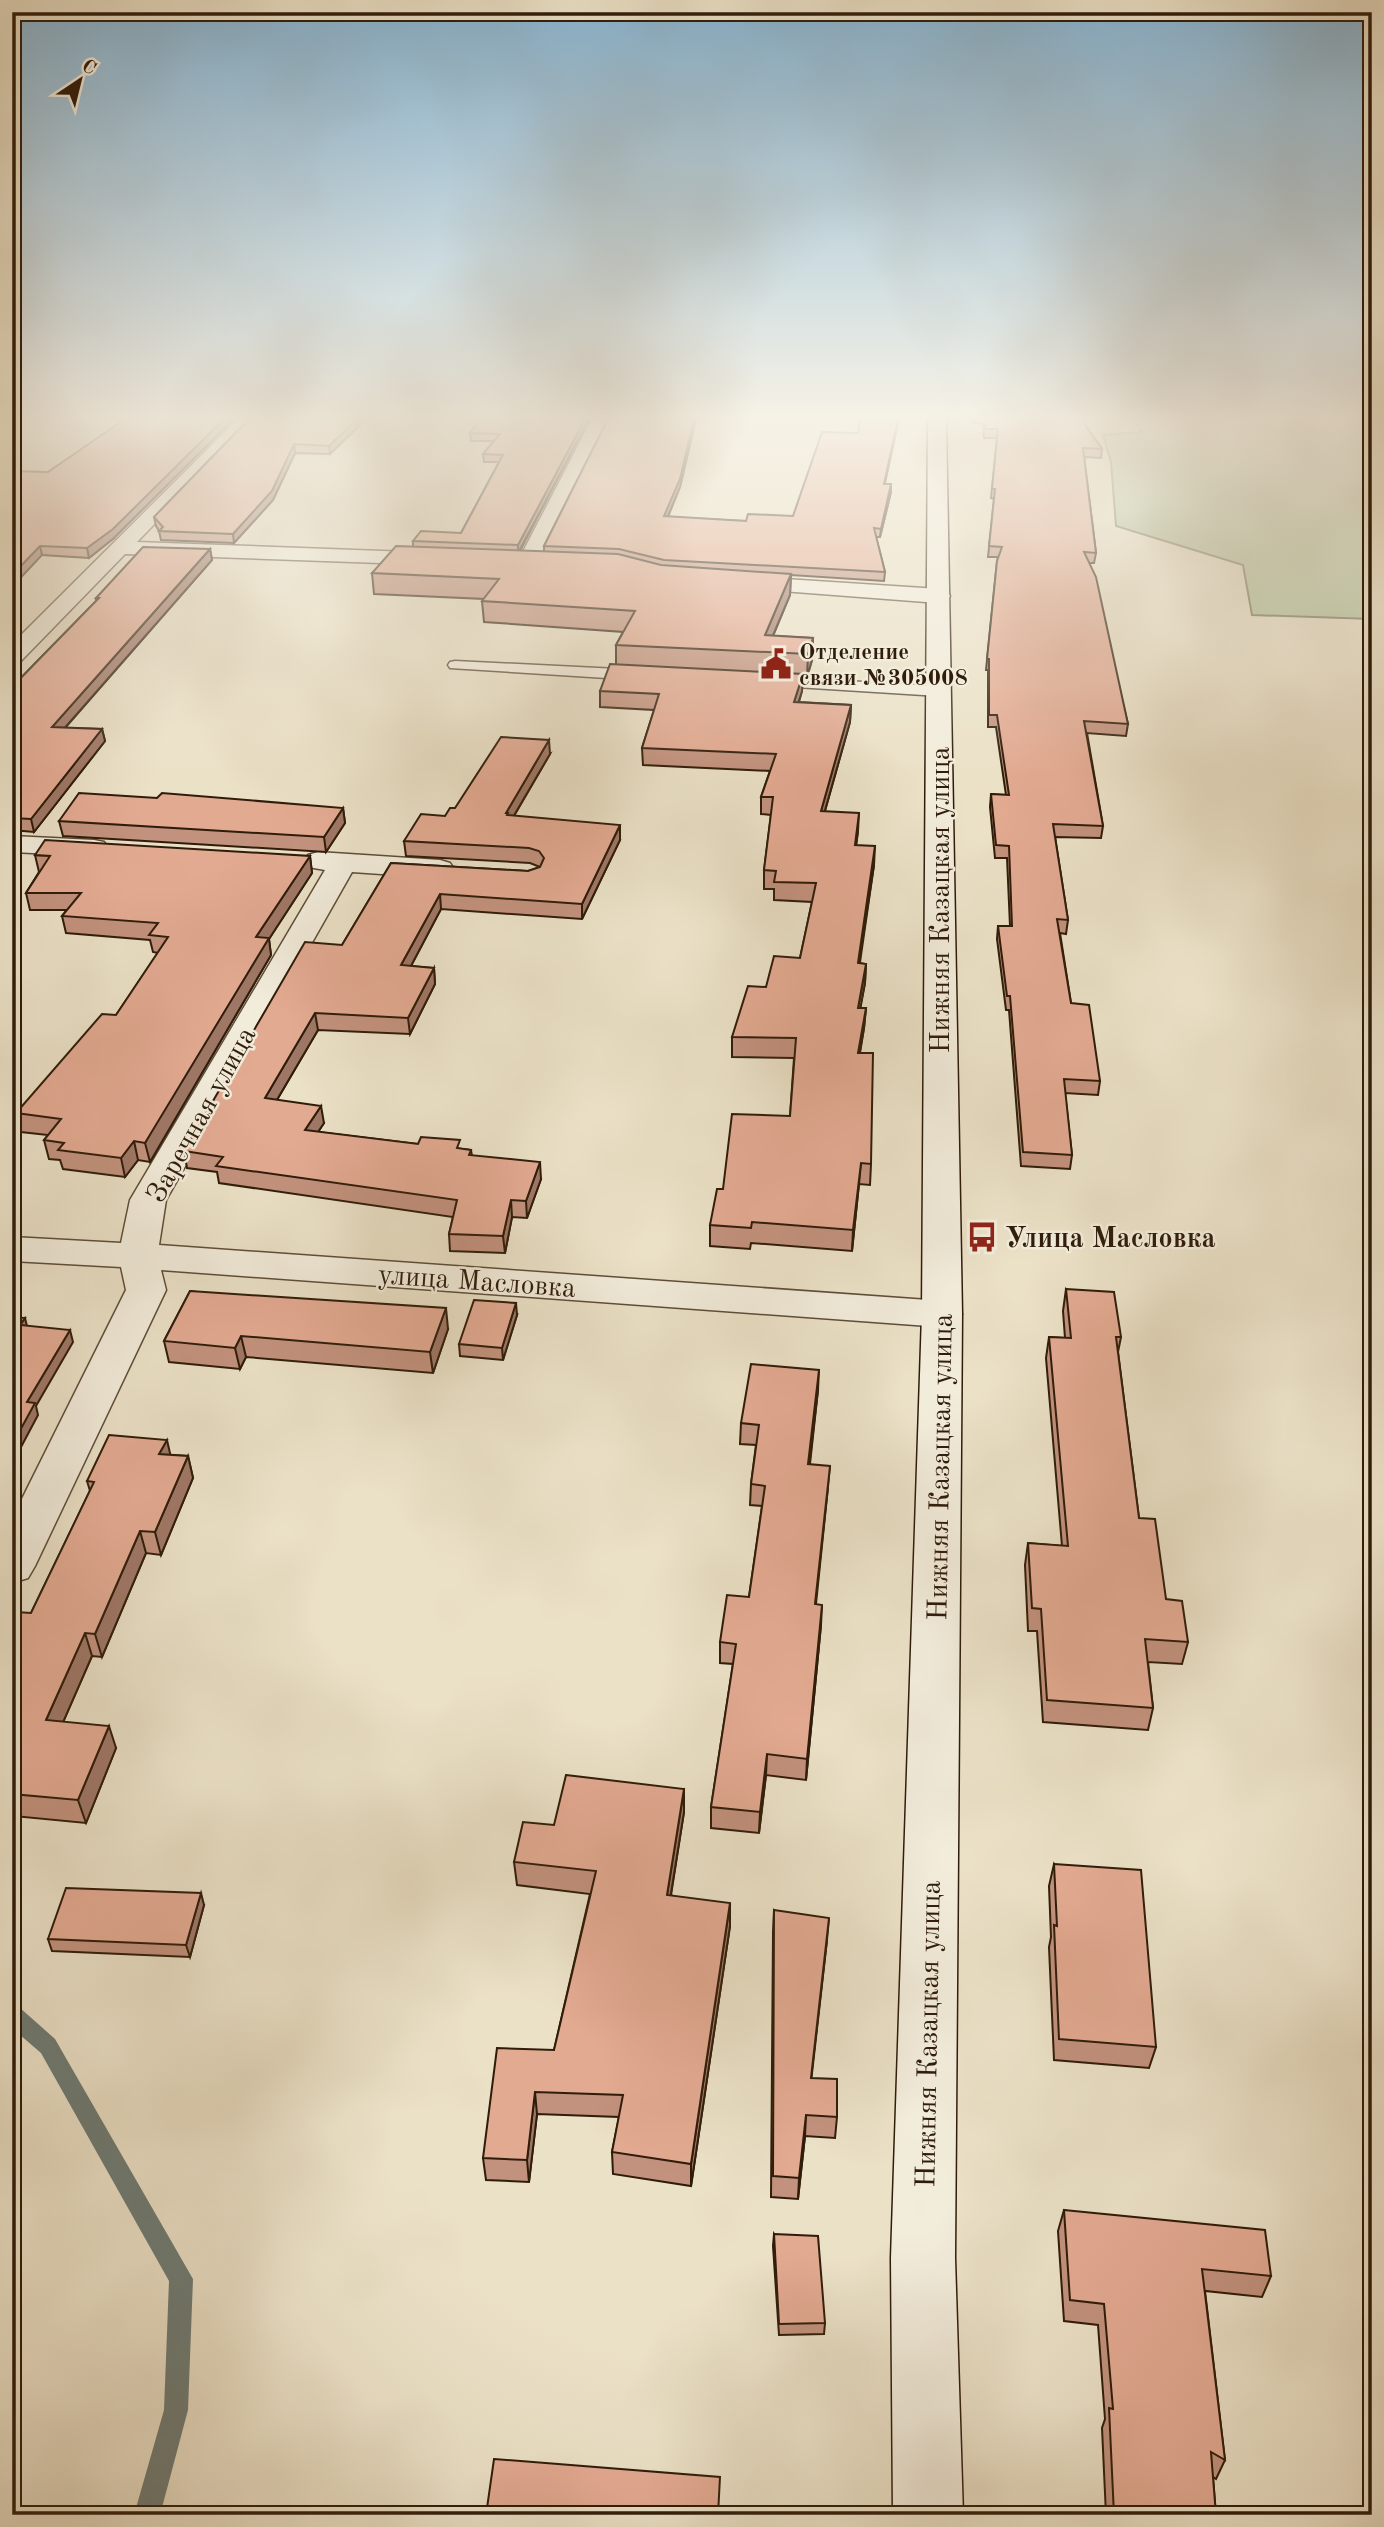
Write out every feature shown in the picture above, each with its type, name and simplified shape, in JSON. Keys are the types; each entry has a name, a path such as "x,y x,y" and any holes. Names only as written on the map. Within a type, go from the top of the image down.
{"street":[{"path":"12,657 132,537"},
{"path":"534,537 520,562 550,564"},
{"name":"Нижняя Казацкая улица","path":"929,2515 923,2258 942,1314 938,537"},
{"path":"121,548 459,560"},
{"path":"716,580 939,596"},
{"path":"12,844 122,850"},
{"path":"288,860 463,871"},
{"name":"Заречная улица","path":"12,1566 146,1290 138,1256 148,1200 342,863"},
{"name":"улица Масловка","path":"12,1249 942,1314"}],"lane":[{"path":"455,665 649,675"},
{"path":"760,681 939,691"}],"green space":[{"path":"1152,537 1372,537 1372,619 1252,615 1243,565"}],"building":[{"path":"12,537 102,537 87,548 40,546 12,575"},
{"path":"416,537 522,537 518,545 413,541"},
{"path":"549,537 876,537 885,572 664,560 619,549 544,546"},
{"path":"990,537 1094,537 1096,553 1084,552 1096,577 1128,724 1084,721 1103,826 1053,824 1068,920 1057,919 1071,1003 1089,1005 1100,1081 1064,1079 1072,1155 1023,1152 1010,996 1007,996 998,926 1012,926 1009,846 996,845 991,794 1009,795 997,715 989,715 987,659 997,561 1002,547 989,546"},
{"path":"396,546 618,554 661,565 791,574 765,635 813,638 808,654 616,645 635,611 482,601 499,579 372,573"},
{"path":"143,547 210,549 52,727 102,729 31,819 12,818 12,687 99,598 96,598"},
{"path":"610,664 803,674 794,702 851,705 821,811 859,813 855,845 875,846 858,963 866,964 858,1008 866,1008 858,1053 873,1053 871,1164 861,1163 853,1230 752,1222 751,1228 710,1225 717,1189 723,1189 732,1114 790,1116 796,1038 732,1037 748,986 766,987 774,956 800,958 816,883 774,882 776,871 764,870 773,797 761,797 776,754 642,748 659,694 600,691"},
{"path":"501,737 549,740 507,815 620,825 582,904 440,894 401,965 434,968 408,1018 315,1013 265,1098 321,1106 305,1130 418,1144 421,1137 460,1140 457,1148 471,1150 469,1155 540,1162 526,1201 511,1200 503,1236 449,1234 457,1200 216,1166 223,1157 184,1151 305,942 342,945 391,863 528,871 540,867 544,858 539,851 529,848 404,841 421,814 445,816 450,808 455,808"},
{"path":"79,793 157,798 162,793 343,808 324,837 59,821"},
{"path":"45,840 310,856 256,937 269,938 145,1143 134,1141 121,1158 58,1150 64,1143 44,1140 61,1119 16,1113 102,1014 116,1015 168,937 149,935 158,923 62,916 81,893 26,893 50,856 35,855"},
{"path":"1066,1289 1114,1292 1121,1337 1116,1337 1139,1518 1155,1519 1166,1599 1182,1601 1188,1642 1145,1639 1153,1708 1047,1700 1041,1609 1032,1608 1028,1543 1068,1546 1049,1337 1071,1338"},
{"path":"190,1291 446,1308 430,1352 241,1336 235,1348 164,1341"},
{"path":"474,1300 516,1303 502,1348 459,1344"},
{"path":"12,1317 25,1318 20,1325 70,1330 27,1402 35,1403 12,1445"},
{"path":"751,1364 819,1370 808,1464 830,1466 815,1604 822,1605 807,1759 767,1754 760,1812 711,1807 736,1644 720,1642 727,1595 749,1597 765,1486 751,1484 759,1425 741,1423"},
{"path":"109,1435 167,1440 159,1454 188,1456 155,1532 140,1531 95,1634 85,1633 46,1720 109,1726 78,1800 12,1794 12,1620 16,1612 31,1613 94,1482 87,1481"},
{"path":"566,1775 684,1789 667,1895 730,1903 691,2164 612,2152 623,2095 535,2092 527,2160 483,2158 497,2048 554,2050 596,1871 514,1862 523,1822 554,1825"},
{"path":"1054,1864 1141,1870 1156,2047 1059,2039"},
{"path":"66,1888 201,1893 186,1945 48,1939"},
{"path":"774,1910 829,1918 811,2078 837,2079 837,2117 806,2115 799,2178 773,2176"},
{"path":"1064,2210 1265,2230 1271,2276 1202,2269 1225,2460 1211,2452 1216,2515 1114,2515 1109,2408 1113,2409 1104,2304 1070,2300"},
{"path":"774,2234 818,2236 825,2323 779,2324"},
{"path":"494,2459 720,2477 718,2515 486,2515"}],"waterway":[{"path":"12,2014 48,2046 181,2279 176,2410 147,2515"}],"place":[{"name":"Отделение связи №305008","path":"776,664"},
{"name":"Улица Масловка","path":"982,1237"}]}
